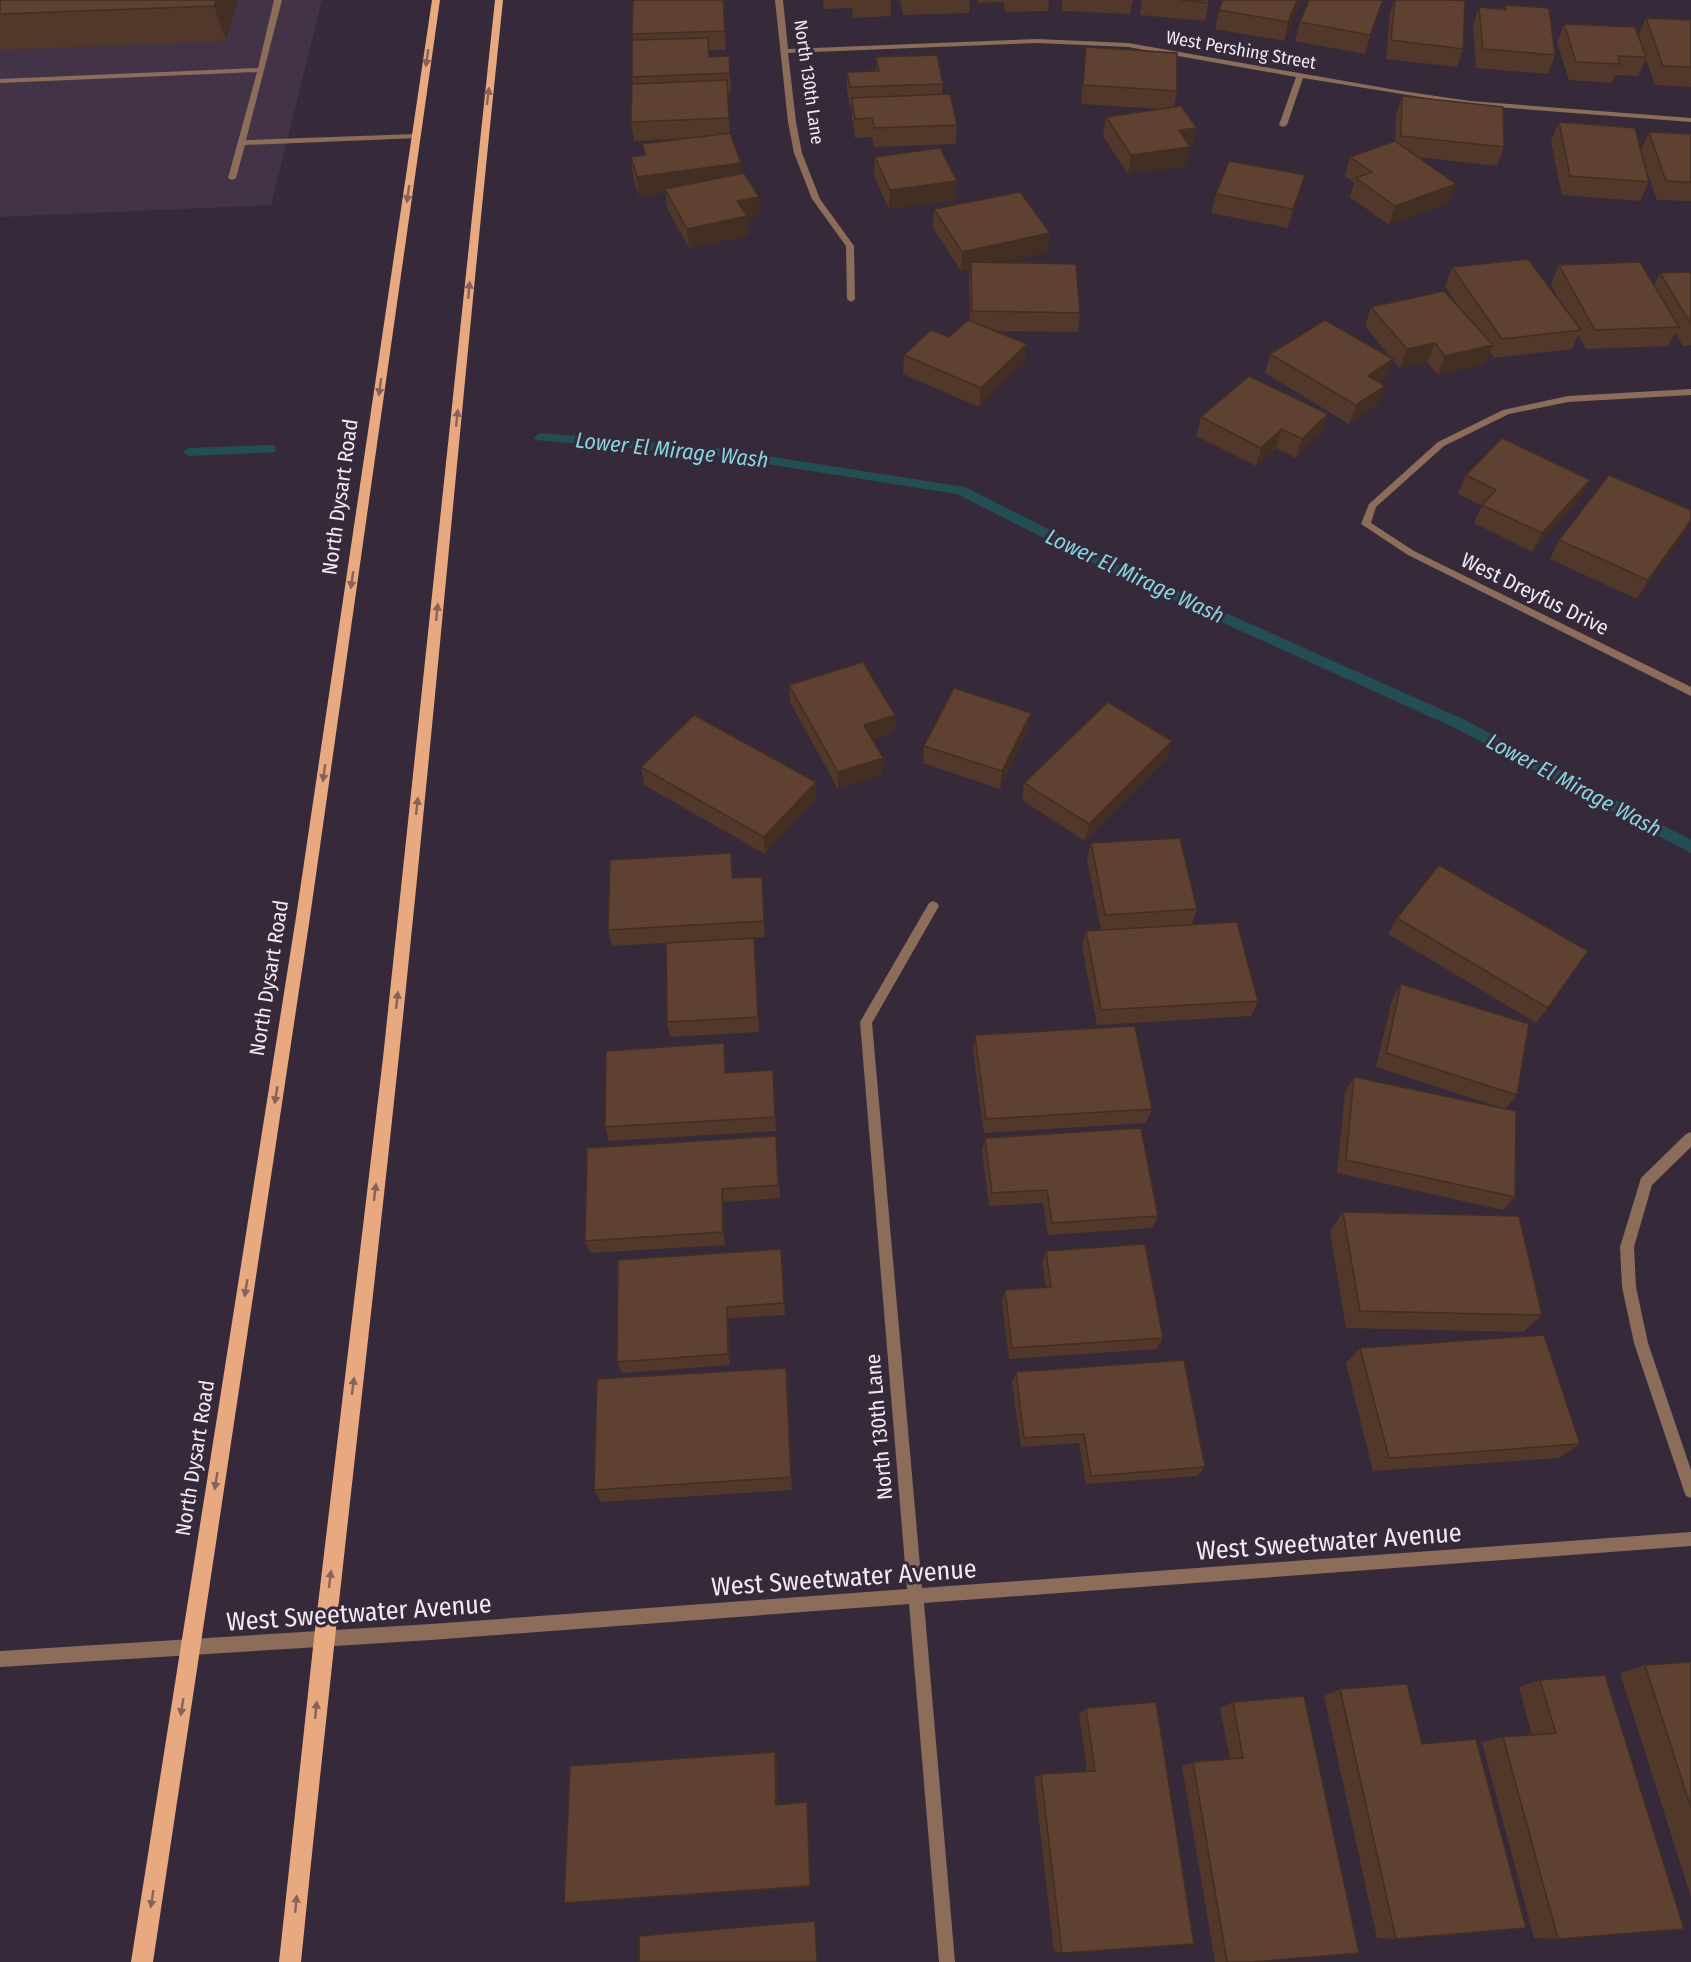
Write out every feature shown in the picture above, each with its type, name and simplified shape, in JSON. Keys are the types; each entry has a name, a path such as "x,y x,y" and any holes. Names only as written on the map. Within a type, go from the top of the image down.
{"main road":[{"name":"North Dysart Road","path":"142,1962 303,917 436,0"},
{"path":"290,1962 324,1638 391,1058 499,0"}],"street":[{"path":"232,178 278,0"},
{"name":"North 130th Lane","path":"779,0 792,122 798,153 816,199 850,246 851,299"},
{"name":"West Pershing Street","path":"784,51 1037,41 1128,45 1300,76 1470,103 1691,120"},
{"path":"0,81 261,70"},
{"path":"1283,125 1300,76"},
{"path":"242,143 416,136"},
{"name":"West Dreyfus Drive","path":"1691,392 1568,399 1506,412 1441,444 1372,506 1366,524 1412,553 1691,692"},
{"name":"North 130th Lane","path":"933,906 866,1022 947,1962"},
{"path":"1691,1138 1646,1182 1628,1247 1629,1287 1641,1343 1691,1491"},
{"name":"West Sweetwater Avenue","path":"0,1659 190,1649 431,1632 1691,1539"}],"shaded area":[{"path":"0,0 322,0 271,205 0,217"}],"building":[{"path":"0,0 216,0 214,6 0,14"},
{"path":"633,0 723,0 725,31 632,34"},
{"path":"1180,0 1209,0 1209,3"},
{"path":"1223,0 1297,0 1288,22 1219,10"},
{"path":"1309,0 1383,0 1370,35 1300,22"},
{"path":"1395,0 1465,1 1463,49 1391,40"},
{"path":"1505,5 1549,8 1555,55 1483,49 1479,7 1506,10"},
{"path":"1646,18 1691,20 1691,67 1663,66"},
{"path":"1564,24 1635,27 1646,57 1618,56 1620,64 1576,62"},
{"path":"708,38 709,57 729,56 730,73 632,77 632,40"},
{"path":"1086,47 1177,53 1177,91 1083,85"},
{"path":"937,55 943,84 850,87 847,72 879,71 876,57"},
{"path":"727,80 729,118 631,122 632,84"},
{"path":"950,94 957,125 874,128 872,118 855,119 852,98"},
{"path":"1402,96 1503,107 1504,147 1401,136"},
{"path":"1181,106 1197,128 1179,130 1190,147 1131,155 1106,117"},
{"path":"1559,122 1635,128 1649,182 1570,176"},
{"path":"1649,132 1691,134 1691,182 1666,181"},
{"path":"730,133 741,163 637,177 631,157 646,155 642,144"},
{"path":"1395,141 1456,184 1395,206 1356,178 1372,172 1350,157"},
{"path":"940,148 957,181 890,190 875,157"},
{"path":"1229,161 1305,175 1293,209 1216,194"},
{"path":"744,173 759,197 737,201 747,216 687,229 665,189"},
{"path":"1020,192 1050,233 962,252 934,209"},
{"path":"1528,259 1581,330 1502,339 1452,267"},
{"path":"971,262 1076,264 1080,313 972,311"},
{"path":"1640,262 1679,327 1595,330 1559,265"},
{"path":"1691,272 1691,324 1660,273"},
{"path":"1444,291 1493,345 1445,356 1435,343 1407,349 1371,307"},
{"path":"968,320 1027,344 981,388 904,355 931,330 949,337"},
{"path":"1325,320 1393,359 1368,376 1385,386 1356,405 1270,354"},
{"path":"1249,376 1328,414 1302,439 1282,429 1261,448 1201,417"},
{"path":"1502,438 1590,480 1542,533 1482,505 1496,490 1466,475"},
{"path":"1609,475 1691,510 1691,520 1648,580 1559,540"},
{"path":"863,662 895,715 864,725 883,758 838,772 789,685"},
{"path":"954,688 1031,713 1002,771 924,746"},
{"path":"1108,702 1172,741 1089,824 1024,783"},
{"path":"694,715 816,782 764,837 641,767"},
{"path":"1180,838 1197,909 1105,915 1091,843"},
{"path":"731,853 732,878 762,877 764,921 608,930 610,860"},
{"path":"1439,865 1588,951 1548,1008 1397,918"},
{"path":"1237,922 1258,1001 1101,1010 1086,931"},
{"path":"754,938 758,1017 667,1022 666,943"},
{"path":"1401,984 1529,1024 1517,1095 1386,1053"},
{"path":"1135,1026 1152,1109 986,1119 975,1035"},
{"path":"724,1043 725,1073 773,1070 775,1117 605,1127 606,1051"},
{"path":"1354,1077 1516,1111 1515,1197 1346,1160"},
{"path":"1141,1128 1158,1216 1052,1223 1047,1190 992,1193 985,1138"},
{"path":"776,1136 778,1185 722,1189 723,1232 585,1241 587,1148"},
{"path":"1343,1212 1519,1216 1542,1315 1360,1311"},
{"path":"1145,1244 1163,1338 1012,1348 1005,1290 1051,1287 1046,1251"},
{"path":"781,1249 784,1303 727,1307 728,1354 617,1362 618,1260"},
{"path":"1544,1335 1580,1444 1389,1458 1360,1348"},
{"path":"1184,1360 1205,1467 1091,1476 1084,1434 1024,1438 1016,1372"},
{"path":"786,1368 791,1477 594,1490 597,1379"},
{"path":"1691,1662 1691,1808 1645,1665"},
{"path":"1605,1675 1684,1929 1558,1939 1503,1737 1556,1733 1540,1680"},
{"path":"1407,1684 1422,1744 1476,1739 1526,1928 1396,1939 1340,1689"},
{"path":"1304,1696 1359,1953 1227,1962 1193,1762 1243,1758 1233,1702"},
{"path":"1156,1702 1194,1944 1062,1953 1041,1774 1095,1771 1086,1708"},
{"path":"775,1752 776,1805 807,1802 810,1886 564,1903 570,1766"},
{"path":"815,1921 817,1962 639,1962 639,1936"}],"waterway":[{"name":"Lower El Mirage Wash","path":"540,437 716,452 960,490 1116,569 1460,724 1691,847"},
{"path":"189,452 270,449"}]}
